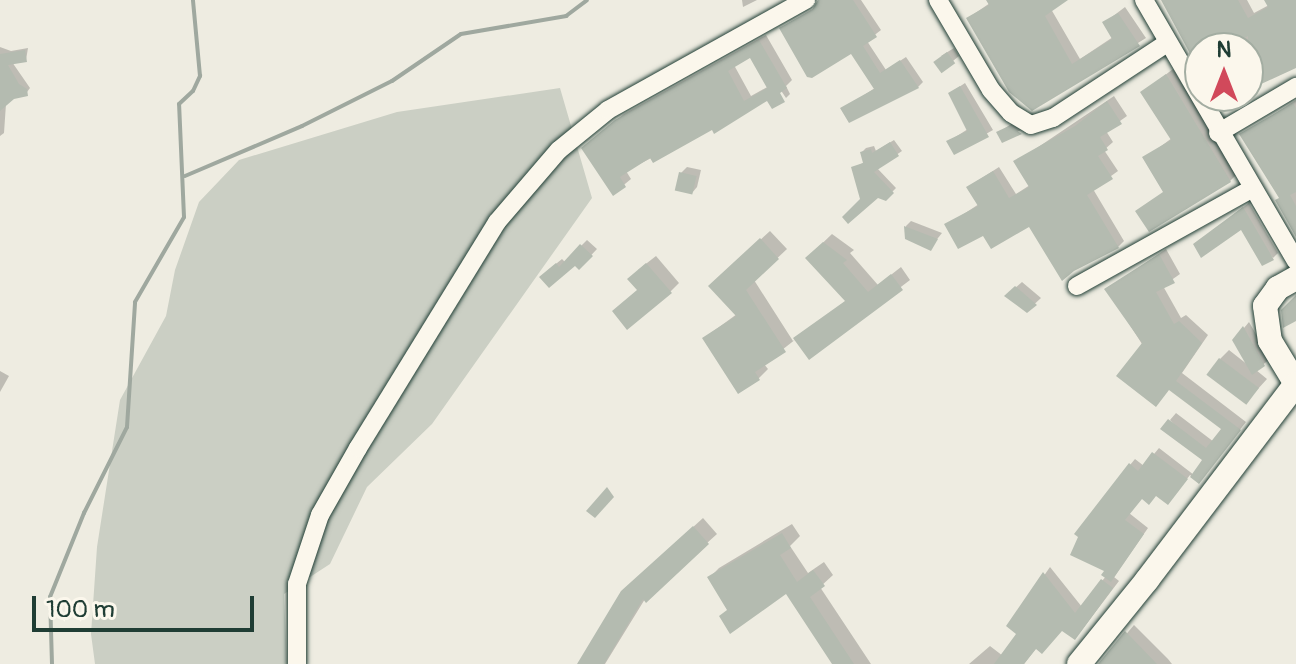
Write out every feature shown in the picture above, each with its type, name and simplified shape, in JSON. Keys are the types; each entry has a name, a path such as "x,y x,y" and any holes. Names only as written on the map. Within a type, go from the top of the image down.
{"main road":[{"path":"1079,664 1296,384 1270,341 1265,306 1278,288 1296,278"}],"street":[{"path":"297,664 297,584 320,515 497,222 559,150 608,110 806,0"},
{"path":"938,0 996,96 1011,113 1031,125 1053,118 1167,43"},
{"path":"1144,0 1218,133 1296,261"},
{"path":"1218,133 1296,87"},
{"path":"1077,286 1253,188"}],"shaded area":[{"path":"560,88 592,198 432,424 367,487 330,564 284,594 287,664 95,664 91,634 97,547 120,400 166,316 175,270 199,202 239,160 397,112"}],"building":[{"path":"818,0 853,0 877,37 863,46 880,73 900,60 919,88 849,123 840,108 874,89 851,54 812,78 807,77 779,28 812,10"},
{"path":"986,0 1068,0 1045,16 1072,64 1112,39 1102,22 1118,13 1140,46 1032,111 1009,92 966,18 989,5"},
{"path":"1161,0 1238,0 1248,18 1268,7 1264,0 1296,0 1296,68 1264,83 1264,32 1184,32 1184,42"},
{"path":"759,40 787,88 780,93 785,102 772,109 767,101 714,134 712,130 653,163 650,158 620,177 626,187 613,196 581,148 615,120","holes":["750,58 767,88 744,101 728,71"]},
{"path":"25,50 27,62 8,65 19,84 27,89 28,96 14,99 0,111 0,54"},
{"path":"947,52 955,63 941,73 933,62"},
{"path":"1166,74 1184,104 1184,112 1189,112 1231,182 1149,232 1135,211 1163,192 1142,157 1171,140 1140,92"},
{"path":"960,86 989,137 954,155 946,141 967,131 948,93"},
{"path":"1107,101 1122,124 1100,137 1108,150 1098,156 1113,179 1087,195 1119,248 1074,271 1062,281 1029,227 991,249 983,236 958,249 944,224 978,206 966,187 993,171 1009,198 1029,187 1013,161 1075,126"},
{"path":"1293,103 1296,108 1296,192 1290,195 1296,206 1296,237 1275,200 1279,198 1239,134"},
{"path":"1009,126 1022,134 1002,143 996,132"},
{"path":"890,142 899,156 874,172 894,193 886,201 878,198 848,224 842,217 860,199 851,167 863,163 860,152 871,149 872,153"},
{"path":"679,172 697,176 692,195 675,191"},
{"path":"1243,207 1274,260 1262,266 1241,230 1201,258 1193,244"},
{"path":"904,226 938,239 931,251 905,239"},
{"path":"760,238 779,259 746,290 786,352 755,372 760,380 738,394 702,338 736,316 708,286"},
{"path":"823,242 847,260 843,263 868,292 891,274 903,290 809,360 793,338 845,301 805,258"},
{"path":"580,244 593,256 579,270 575,266 549,288 539,277 556,263 559,267"},
{"path":"1159,254 1175,283 1156,292 1174,324 1179,321 1202,343 1176,381 1241,430 1199,484 1190,477 1202,460 1160,429 1168,419 1206,448 1221,429 1169,390 1156,407 1116,376 1142,343 1104,289"},
{"path":"646,263 672,293 627,330 612,311 637,290 627,279"},
{"path":"1015,286 1037,305 1027,313 1004,296"},
{"path":"1296,295 1296,321 1283,328 1281,310"},
{"path":"1243,326 1265,366 1252,375 1232,340"},
{"path":"1219,358 1259,388 1246,405 1206,375"},
{"path":"1152,452 1188,479 1168,505 1156,496 1149,505 1142,499 1125,520 1144,534 1111,582 1101,575 1104,571 1070,555 1078,537 1074,534 1129,463 1138,471"},
{"path":"607,487 614,497 595,518 586,511"},
{"path":"693,526 709,544 646,603 643,599 604,664 577,664 621,591"},
{"path":"782,533 791,548 780,555 797,582 813,570 825,586 810,597 854,664 832,664 786,594 730,634 719,616 727,610 707,577"},
{"path":"1043,572 1075,613 1101,579 1113,588 1075,640 1062,631 1042,654 1036,649 1024,664 994,664 1016,634 1006,626"},
{"path":"1125,631 1157,664 1098,664"}],"waterway":[{"path":"52,664 50,597 84,513 127,427 135,302 184,217 179,104 193,91 200,76 193,0"},
{"path":"185,176 302,126 392,81 461,34 566,16 587,0"}]}
